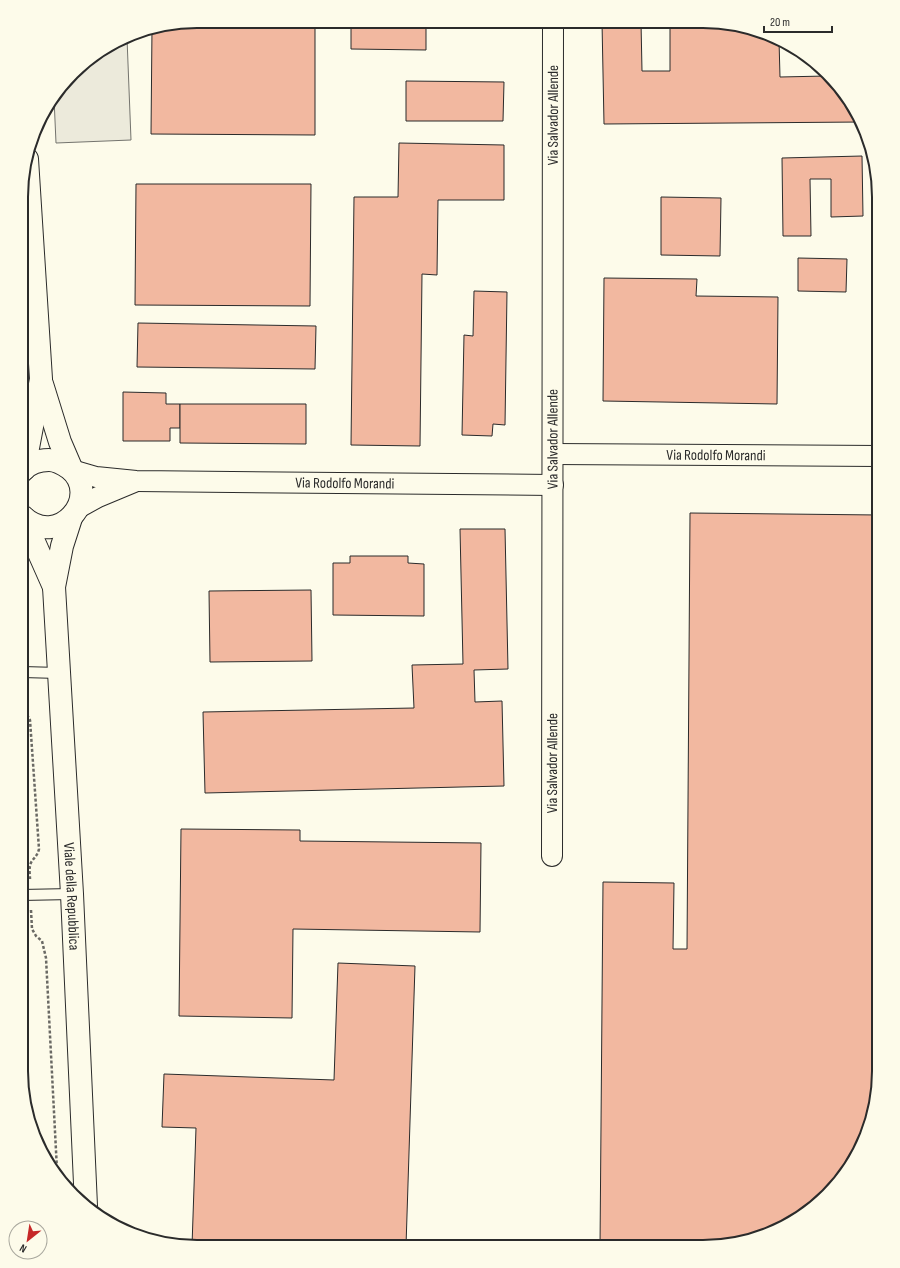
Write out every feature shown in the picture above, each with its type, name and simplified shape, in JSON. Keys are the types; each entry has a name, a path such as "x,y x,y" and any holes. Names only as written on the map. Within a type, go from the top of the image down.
{"street":[{"name":"Via Salvador Allende","path":"552,856 554,28"},
{"name":"Viale della Repubblica","path":"28,182 41,379 60,442 72,470 78,478 81,498 62,546 54,587 72,894 86,1198"},
{"name":"Viale della Repubblica","path":"28,445 41,379"},
{"name":"Via Rodolfo Morandi","path":"553,454 872,456"},
{"name":"Viale della Repubblica","path":"28,466 33,463 43,460 53,460 64,464 72,470"},
{"name":"Via Rodolfo Morandi","path":"72,470 96,477 136,481 553,485"},
{"name":"Via Rodolfo Morandi","path":"74,513 98,497 136,481"},
{"name":"Viale della Repubblica","path":"28,521 41,527 52,527 62,524 74,513"},
{"name":"Viale della Repubblica","path":"28,529 54,587"}],"lane":[{"path":"28,672 59,673"},
{"path":"28,895 72,894"}],"path":[{"path":"28,716 30,720 39,849 37,857 29,867 28,876"},
{"path":"28,906 32,929 36,936 42,941 46,958 57,1166"}],"shaded area":[{"path":"127,43 131,140 56,143 54,106 56,103 77,77 103,56"}],"building":[{"path":"186,28 315,28 315,135 151,134 152,34"},
{"path":"351,28 426,28 426,50 351,49"},
{"path":"602,28 641,28 642,71 670,71 670,28 725,29 768,41 779,46 780,77 822,76 844,103 855,122 604,124"},
{"path":"406,81 504,82 503,121 406,121"},
{"path":"399,143 504,145 504,200 438,200 437,275 422,274 420,446 351,445 354,197 398,197"},
{"path":"862,156 863,216 831,217 831,179 810,179 811,236 783,236 782,158"},
{"path":"136,184 311,184 310,306 135,305"},
{"path":"661,197 721,198 720,256 661,255"},
{"path":"798,258 847,259 846,292 798,291"},
{"path":"604,278 697,279 696,296 778,297 777,404 603,401"},
{"path":"474,291 507,292 505,425 493,424 492,436 462,435 464,335 473,336"},
{"path":"138,323 316,326 315,369 137,367"},
{"path":"123,392 166,393 166,404 180,404 180,428 170,428 170,441 123,441"},
{"path":"180,404 306,404 306,444 180,443"},
{"path":"690,513 872,515 872,1082 869,1104 859,1136 844,1165 823,1191 797,1212 778,1223 757,1231 725,1239 600,1240 603,882 674,883 673,949 687,949"},
{"path":"460,529 505,529 508,669 474,670 475,702 502,701 504,786 205,793 203,712 414,708 412,665 463,664"},
{"path":"350,556 408,556 408,563 424,564 424,616 333,615 333,563 350,563"},
{"path":"311,590 312,661 210,662 209,591"},
{"path":"181,829 300,830 300,841 481,843 480,932 293,929 292,1018 179,1016"},
{"path":"338,963 415,966 406,1240 192,1240 196,1128 162,1127 164,1074 334,1080"}]}
